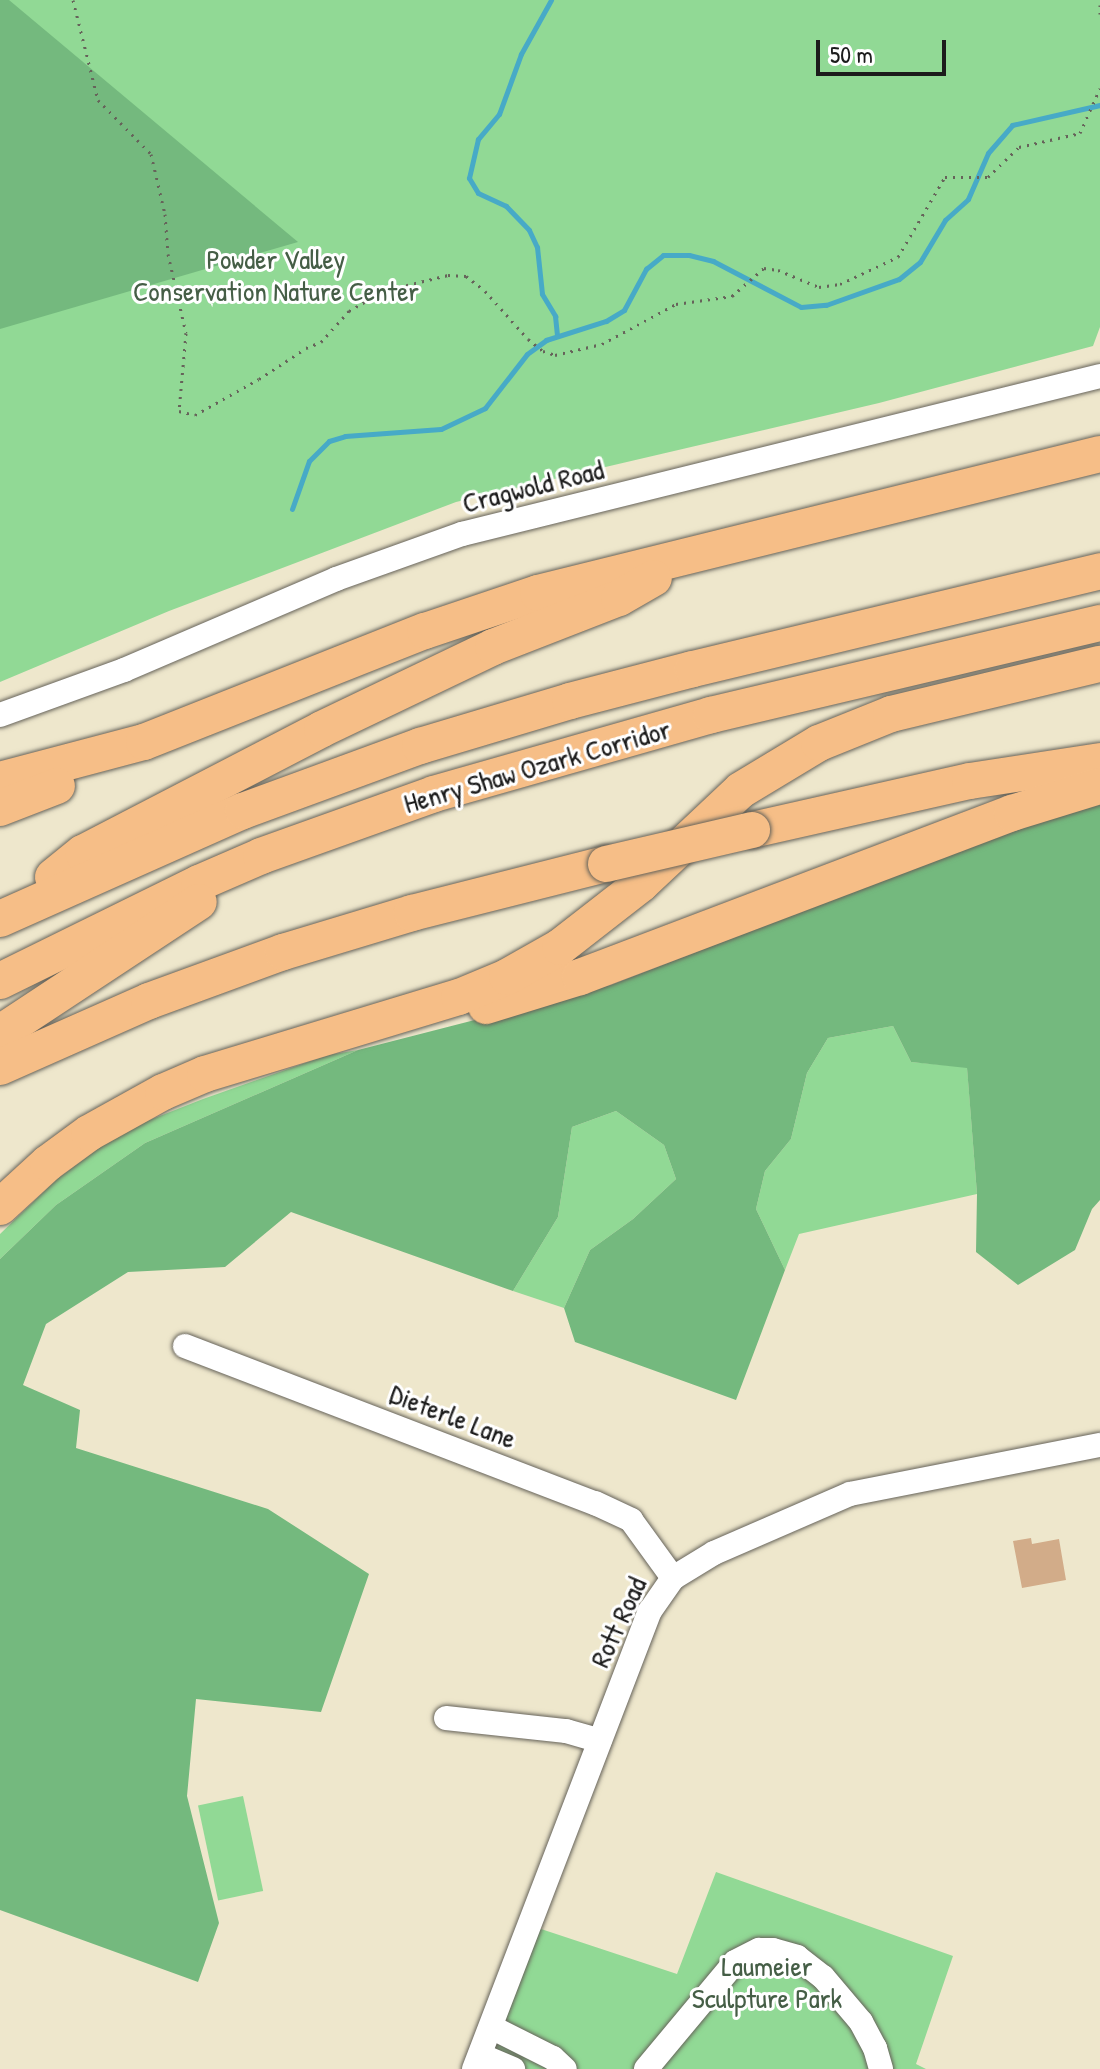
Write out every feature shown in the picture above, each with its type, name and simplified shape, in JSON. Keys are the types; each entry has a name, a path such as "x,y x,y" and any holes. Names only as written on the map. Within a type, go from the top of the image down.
{"highway":[{"path":"0,780 144,742 425,631 538,593 1100,454"},
{"path":"1017,477 1100,471"},
{"path":"0,919 83,853 182,801 427,678 574,613 619,598 702,553"},
{"name":"Henry Shaw Ozark Corridor","path":"0,919 243,811 433,742 662,677 1100,571"},
{"name":"Henry Shaw Ozark Corridor","path":"0,981 141,910 261,856 434,794 620,739 1100,623"},
{"path":"0,1207 48,1163 127,1110 205,1074 459,997 507,977 560,947 641,884 741,790 819,743 891,714 1100,664"},
{"path":"0,808 86,775 144,742"},
{"path":"0,1067 149,1001 283,952 412,913 909,793 1100,761"},
{"path":"316,1042 422,1023 569,981 1012,813 1100,786"},
{"path":"0,1033 156,932 261,856"}],"street":[{"name":"Cragwold Road","path":"0,715 124,670 336,579 462,534 1100,376"},
{"name":"Dieterle Lane","path":"185,1346 607,1508 631,1520 673,1578"},
{"name":"Rott Road","path":"477,2062 650,1611 673,1578 714,1553 850,1494 1100,1445"},
{"path":"446,1718 566,1731 600,1741"},
{"path":"646,2069 724,1971 745,1955 773,1950 797,1957 823,1977 861,2022 875,2048 881,2069"},
{"path":"491,2027 553,2058 565,2069"},
{"path":"477,2062 513,2069"}],"path":[{"path":"73,0 98,100 151,154 186,333 179,411 195,415 321,342 349,311 383,291 448,275 466,276 485,291 528,339 543,351 560,354 602,344 676,304 732,296 747,287 755,274 771,268 813,285 830,286 888,264 898,257 945,177 988,177 1019,147 1080,133 1088,121 1100,88"},
{"path":"1100,5 1100,14"}],"green space":[{"name":"Powder Valley Conservation Nature Center","path":"0,0 1100,0 1100,327 1093,346 879,403 456,502 169,611 0,682"},
{"path":"0,0 9,0 298,242 0,329"},
{"path":"1100,800 1100,1200 1092,1209 1075,1250 1018,1285 976,1252 977,1194 967,1068 911,1062 893,1026 828,1038 807,1073 791,1139 765,1171 756,1209 785,1270 736,1400 575,1342 564,1308 590,1250 633,1219 676,1179 664,1145 616,1111 572,1127 558,1217 513,1291 291,1212 225,1267 128,1272 46,1324 23,1385 80,1410 76,1448 268,1509 369,1574 321,1712 196,1699 187,1796 219,1923 198,1982 0,1910 0,1259 56,1205 145,1143 358,1050 611,985 1071,807"},
{"path":"893,1026 911,1062 967,1067 977,1194 799,1234 785,1270 756,1209 765,1171 791,1139 807,1073 828,1038"},
{"path":"358,1050 145,1143 56,1205 0,1259 0,1234 56,1180 103,1145 142,1123 203,1099 328,1055"},
{"path":"616,1111 664,1145 676,1179 633,1219 590,1250 564,1308 513,1291 558,1217 572,1127"},
{"path":"243,1796 263,1891 218,1900 198,1806"},
{"name":"Laumeier Sculpture Park","path":"716,1872 953,1956 916,2064 926,2069 484,2069 538,1928 677,1974"}],"building":[{"path":"1031,1538 1032,1544 1059,1539 1066,1580 1022,1588 1013,1541"}],"waterway":[{"path":"551,0 521,54 499,114 478,139 469,178 478,193 506,206 529,230 537,247 542,294 555,316 557,336"},
{"path":"292,509 309,461 329,441 345,436 441,429 485,408 527,354 546,340 606,321 624,310 646,269 663,255 689,255 713,261 801,307 826,305 899,279 920,262 945,220 968,199 988,153 1012,125 1100,105"}]}
